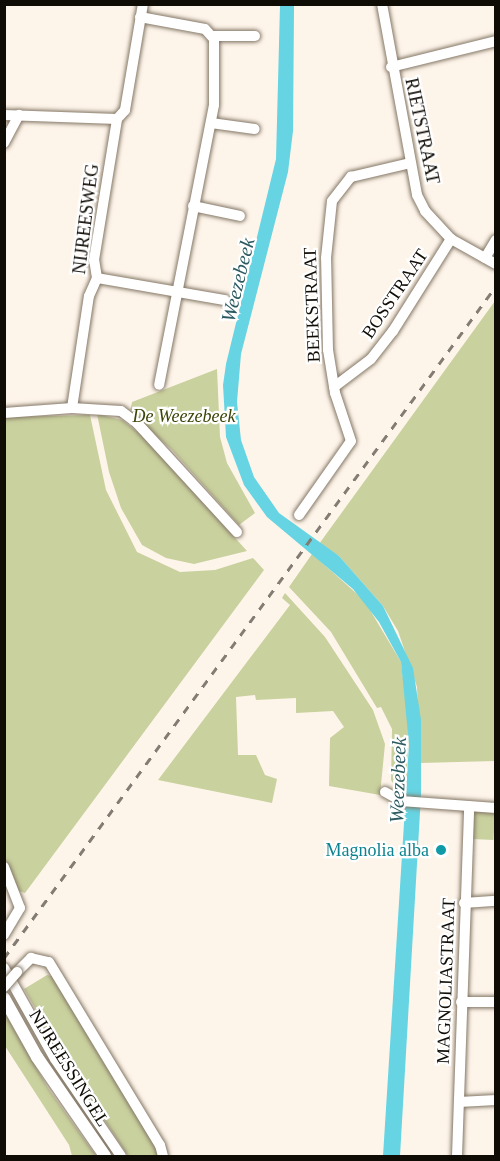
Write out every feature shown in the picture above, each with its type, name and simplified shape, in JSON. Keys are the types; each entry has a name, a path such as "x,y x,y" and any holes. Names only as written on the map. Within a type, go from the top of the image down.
{"main road":[{"name":"NIJREESSINGEL","path":"4,998 37,1057 105,1156"}],"street":[{"name":"NIJREESWEG","path":"72,408 89,296 97,278 94,260 117,119 125,110 143,4"},
{"name":"RIETSTRAAT","path":"382,4 391,67 410,163 425,211 452,239 495,264"},
{"path":"141,17 205,29 214,36 255,36"},
{"path":"159,385 215,101 214,36"},
{"path":"391,67 495,41"},
{"path":"4,114 117,119"},
{"path":"4,143 19,115"},
{"path":"211,123 255,129"},
{"name":"BEEKSTRAAT","path":"299,515 351,441 334,387 328,350 325,283 327,223 332,201 351,177 410,163"},
{"path":"193,206 240,216"},
{"name":"BOSSTRAAT","path":"334,387 371,359 393,331 452,239"},
{"path":"485,258 495,240"},
{"path":"97,278 225,300"},
{"path":"4,413 103,408 129,417 237,532"},
{"path":"385,792 401,801 495,808"},
{"name":"MAGNOLIASTRAAT","path":"458,1156 461,1002 469,806"},
{"path":"4,867 20,908 4,935"},
{"path":"465,903 495,901"},
{"path":"4,987 31,958 49,962 97,1047 160,1145 163,1156"},
{"path":"4,968 55,1059 121,1156"},
{"path":"461,1002 495,1002"},
{"path":"459,1102 495,1100"}],"green space":[{"path":"495,301 495,761 420,763 417,687 398,631 383,606 339,556 319,544"},
{"name":"De Weezebeek","path":"217,369 220,437 227,463 255,513 239,525 172,450 130,412 132,402"},
{"path":"97,414 122,420 144,437 247,551 194,564 166,558 142,545 121,508 109,472"},
{"path":"90,415 106,490 137,552 180,572 215,570 253,558 264,570 25,893 19,891 4,856 4,417"},
{"path":"312,554 364,600 401,662 409,725 406,793 398,791 391,780 392,729 381,707 377,708 331,632 289,587"},
{"path":"285,593 325,637 373,710 385,744 380,795 329,786 330,738 344,727 333,711 296,713 296,698 256,700 255,695 236,697 238,755 256,755 265,775 277,779 272,803 158,780 290,605 282,598"},
{"path":"474,811 495,812 494,840 473,839"},
{"path":"47,975 56,977 157,1146 160,1156 128,1156 66,1061 24,989"},
{"path":"5,1013 48,1088 96,1156 72,1156 69,1145 5,1046"}],"water":[{"path":"280,5 294,5 293,131 288,172 241,354 237,402 241,440 254,477 279,513 339,556 383,606 413,668 421,720 421,795 400,1156 383,1156 409,744 401,662 379,622 353,589 267,517 244,485 226,437 223,385 226,364 276,159"}],"railway":[{"path":"4,958 496,286"}],"place":[{"name":"Magnolia alba","path":"441,850"}],"water label":[{"name":"Weezebeek","path":"238,280"},
{"name":"Weezebeek","path":"398,780"}]}
